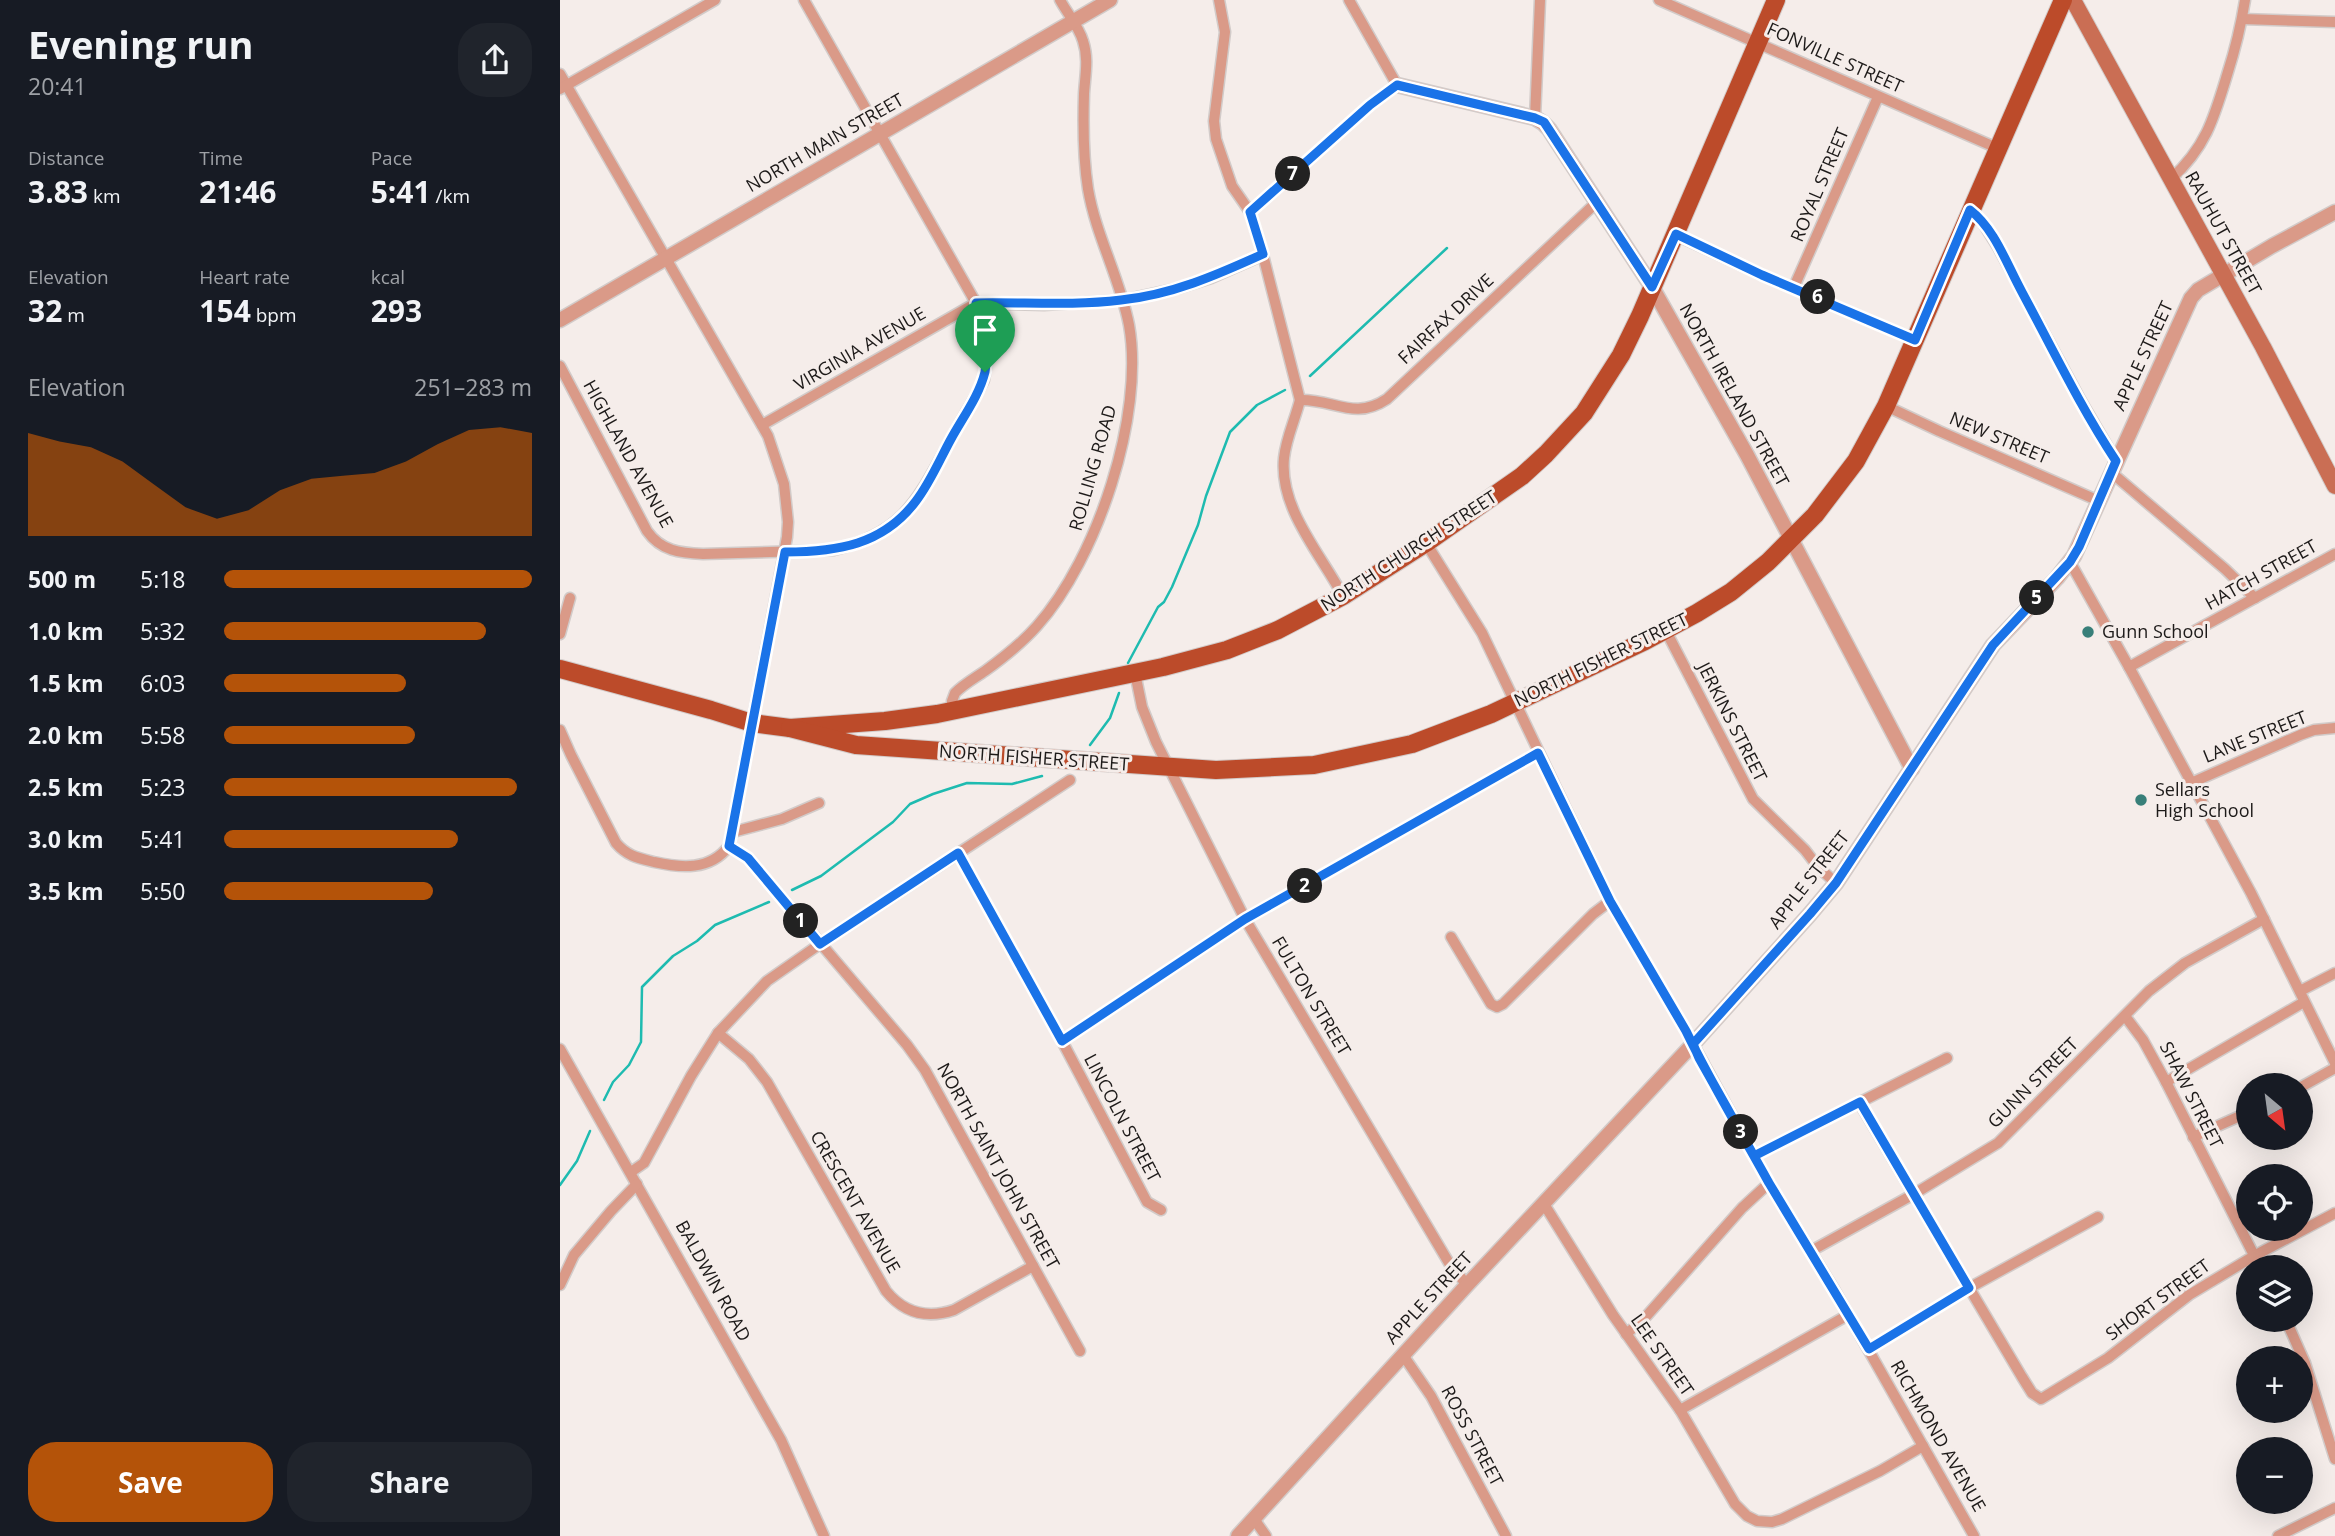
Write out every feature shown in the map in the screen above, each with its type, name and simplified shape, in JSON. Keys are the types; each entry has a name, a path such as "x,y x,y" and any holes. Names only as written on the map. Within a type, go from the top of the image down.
{"main road":[{"name":"NORTH CHURCH STREET","path":"560,669 752,723 790,728 885,721 952,711 1135,673 1200,658 1256,639 1311,614 1426,543 1522,476 1584,413 1621,355 1776,0"},
{"name":"NORTH FISHER STREET","path":"790,728 856,746 1169,768 1256,770 1314,765 1350,759 1432,738 1514,703 1666,631 1731,592 1792,540 1856,461 1886,406 2063,0"},
{"name":"RAUHUT STREET","path":"2073,0 2223,273 2335,485"}],"street":[{"path":"564,87 715,0"},
{"name":"HIGHLAND AVENUE","path":"560,366 647,531 657,543 667,549 681,553 834,550 884,531 900,519 918,499 984,380 987,342 983,319 804,0"},
{"name":"ROLLING ROAD","path":"952,711 952,701 959,689 1023,641 1048,614 1065,590 1084,556 1110,487 1130,400 1132,354 1123,300 1097,226 1088,187 1084,144 1086,54 1083,40 1060,0"},
{"name":"NORTH MAIN STREET","path":"560,320 1110,0"},
{"path":"1219,0 1225,32 1214,121 1216,139 1232,186 1250,212 1300,400 1284,460 1288,496 1300,523 1343,596"},
{"path":"1349,0 1397,85 1535,118 1540,0"},
{"name":"FONVILLE STREET","path":"1659,0 1997,148"},
{"path":"2171,179 2192,158 2211,126 2245,0"},
{"path":"2242,19 2335,22"},
{"path":"560,74 564,87 762,425 780,469 788,522 785,552 733,832 729,846 714,860 701,865 678,867 628,855 616,843 570,755 560,730"},
{"path":"1250,212 1370,105 1397,85"},
{"name":"ROYAL STREET","path":"1794,287 1878,97"},
{"name":"NORTH IRELAND STREET","path":"1535,118 1544,122 1549,129 1652,287 1792,540 1912,768"},
{"name":"FAIRFAX DRIVE","path":"1300,400 1319,400 1351,410 1372,407 1387,399 1597,202"},
{"path":"1970,210 1983,223 1998,247 2114,467 2255,598"},
{"name":"APPLE STREET","path":"1238,1536 1467,1285 1693,1044 1836,883 1993,645 2070,562 2191,298 2223,273 2335,212"},
{"path":"1676,234 1762,275 1915,340"},
{"path":"976,303 1044,305 1123,300 1179,288 1263,254"},
{"name":"VIRGINIA AVENUE","path":"762,425 976,303"},
{"name":"NEW STREET","path":"1886,406 2099,501"},
{"name":"RICHMOND AVENUE","path":"1426,543 1482,634 1610,901 1769,1183 1869,1349 1975,1536"},
{"name":"HATCH STREET","path":"2129,667 2335,554"},
{"path":"2070,562 2264,919 2335,1066 2314,1079"},
{"path":"560,634 570,598"},
{"name":"JERKINS STREET","path":"1666,631 1753,799 1836,883"},
{"name":"FULTON STREET","path":"1135,673 1149,725 1245,919 1449,1263 1467,1285"},
{"name":"LANE STREET","path":"2191,783 2300,735 2314,730 2335,729"},
{"path":"1062,1041 1245,919 1538,753"},
{"path":"631,1172 649,1156 691,1076 718,1033 767,981 1070,780"},
{"path":"733,832 782,819 819,803"},
{"name":"NORTH SAINT JOHN STREET","path":"729,846 748,858 907,1045 925,1070 1080,1351"},
{"name":"LINCOLN STREET","path":"958,853 1147,1202 1161,1210"},
{"path":"1451,937 1491,1004 1501,1006 1610,901"},
{"name":"GUNN STREET","path":"1811,1251 1914,1194 1998,1143 2149,991 2185,963 2264,919"},
{"path":"2166,1082 2302,997 2335,973"},
{"name":"SHAW STREET","path":"2125,1016 2144,1040 2253,1255"},
{"name":"CRESCENT AVENUE","path":"718,1033 749,1059 767,1082 886,1291 901,1306 922,1314 944,1313 1033,1265"},
{"name":"BALDWIN ROAD","path":"560,1049 781,1440 824,1536"},
{"path":"1754,1156 1947,1058"},
{"path":"1860,1102 1969,1288"},
{"path":"2193,1137 2236,1118"},
{"path":"1626,1334 1643,1320 1742,1208 1769,1183"},
{"path":"560,1285 574,1255 637,1184"},
{"name":"LEE STREET","path":"1544,1203 1626,1334 1680,1410 1735,1504 1747,1516 1757,1521 1772,1522 1788,1517 1880,1471 1923,1446"},
{"name":"SHORT STREET","path":"2268,1255 2335,1213"},
{"path":"1869,1349 1969,1288 2098,1217"},
{"name":"SHORT STREET","path":"1969,1288 2027,1385 2041,1399 2108,1358 2189,1295 2236,1272"},
{"path":"1680,1410 1848,1315"},
{"path":"2291,1332 2305,1363 2335,1459"},
{"name":"ROSS STREET","path":"1403,1355 1431,1396 1506,1536"},
{"path":"2278,1536 2335,1508"},
{"path":"1254,1519 1266,1536"}],"waterway":[{"path":"1310,376 1447,248"},
{"path":"1128,663 1172,587 1198,525 1230,432 1257,405 1285,390"},
{"path":"1090,745 1110,718 1119,693"},
{"path":"792,890 821,876 893,822 910,804 967,783 1012,784 1042,776"},
{"path":"604,1100 613,1082 629,1065 641,1042 642,987 673,956 697,941 715,925 769,902"},
{"path":"560,1185 577,1161 590,1131"}],"place":[{"name":"Gunn School","path":"2088,632"},
{"name":"Sellars High School","path":"2141,800"}],"route":[{"path":"1397,85 1544,122 1652,287 1676,234 1762,275 1915,340 1970,210 1976,215 1998,247 2116,461 2070,562 1993,645 1836,883 1693,1044 1754,1156 1860,1102 1969,1288 1869,1349 1769,1183 1699,1058 1686,1031 1610,901 1538,753 1245,919 1062,1041 958,853 820,944 748,858 729,846 785,552 834,550 853,545 884,531 900,519 918,499 972,404 985,372 986,331 976,303 1044,305 1123,300 1211,278 1263,254 1250,212 1370,105 1397,85"}]}
